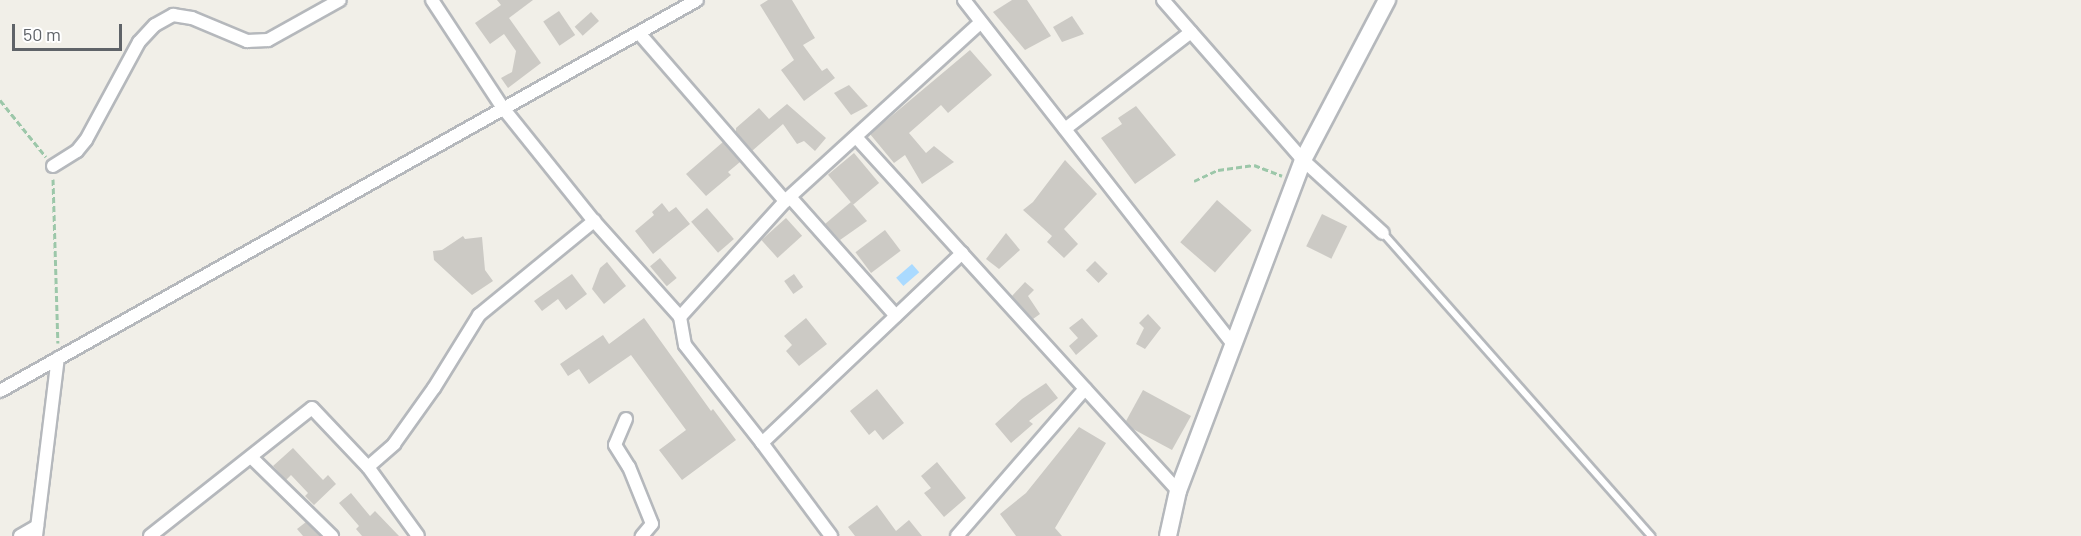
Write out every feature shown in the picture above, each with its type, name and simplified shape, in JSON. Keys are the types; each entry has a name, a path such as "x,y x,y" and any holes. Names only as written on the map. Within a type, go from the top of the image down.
{"street":[{"path":"53,166 77,151 86,140 139,42 155,25 173,15 192,18 247,41 268,40 340,0"},
{"path":"432,0 503,108 594,221 680,317 685,345 831,536"},
{"path":"0,391 697,0"},
{"path":"964,0 1233,344"},
{"path":"1163,0 1303,160 1383,234"},
{"path":"1168,536 1178,491 1303,160 1387,0"},
{"path":"680,317 787,199 981,22"},
{"path":"1065,129 1191,32"},
{"path":"639,33 787,199 896,316"},
{"path":"855,137 1178,491"},
{"path":"368,467 394,444 434,388 478,315 594,221"},
{"path":"762,443 962,253"},
{"path":"20,536 37,531 58,358"},
{"path":"957,536 1085,389"},
{"path":"157,534 312,408 368,467 418,536"},
{"path":"626,419 615,445 629,467 652,524 642,536"},
{"path":"252,458 332,536"}],"lane":[{"path":"1383,234 1651,536"}],"path":[{"path":"0,100 53,166 58,358"},
{"path":"1194,181 1218,170 1254,165 1295,181"}],"water":[{"path":"912,264 919,272 903,286 896,278"}],"building":[{"path":"497,0 533,0 509,18 541,63 508,88 501,78 512,72 516,51 504,34 490,44 475,23 501,5"},
{"path":"768,0 792,0 815,38 803,45 822,71 827,68 835,78 804,101 781,70 794,60 760,5"},
{"path":"1012,0 1027,0 1051,36 1025,50 993,12"},
{"path":"559,11 575,35 559,46 543,22"},
{"path":"591,12 599,21 583,36 575,27"},
{"path":"1072,16 1084,34 1062,42 1053,27"},
{"path":"970,50 992,75 948,113 941,105 909,133 926,153 934,146 954,162 922,184 905,155 894,163 870,134"},
{"path":"849,85 868,106 851,115 834,93"},
{"path":"787,104 826,138 815,151 804,141 797,144 783,124 752,151 736,132 736,128 759,108 769,119"},
{"path":"1136,106 1176,155 1135,184 1101,138 1122,124 1118,118"},
{"path":"723,142 740,162 728,172 731,175 706,196 686,174"},
{"path":"854,153 879,183 853,205 828,175"},
{"path":"1065,160 1097,194 1064,229 1078,244 1064,258 1047,242 1052,236 1023,210 1033,202"},
{"path":"1217,200 1252,230 1215,272 1180,242"},
{"path":"851,202 867,221 840,240 825,224"},
{"path":"662,203 669,212 676,207 690,224 653,254 635,231 654,215 652,212"},
{"path":"707,208 734,239 718,253 691,222"},
{"path":"1322,214 1347,226 1331,259 1306,246"},
{"path":"786,218 802,236 778,258 761,240"},
{"path":"885,230 901,251 871,273 855,252"},
{"path":"1006,233 1020,250 999,269 986,259"},
{"path":"463,236 465,239 482,237 485,270 493,281 472,295 434,260 433,251 442,250"},
{"path":"660,258 677,278 667,286 650,266"},
{"path":"1095,261 1108,274 1099,283 1086,270"},
{"path":"607,262 626,286 604,304 592,289 600,268"},
{"path":"572,274 587,294 566,310 558,299 542,311 534,301"},
{"path":"794,274 803,287 793,294 784,281"},
{"path":"1025,282 1034,290 1028,296 1040,314 1033,319 1012,296"},
{"path":"1148,314 1161,328 1145,349 1136,344 1144,328 1139,323"},
{"path":"644,318 711,411 713,409 736,440 682,480 659,450 686,430 631,355 589,384 579,369 568,376 560,364 603,335 609,344"},
{"path":"806,318 827,344 799,366 786,351 792,345 784,336"},
{"path":"1082,318 1098,336 1076,355 1069,346 1078,338 1069,328"},
{"path":"1046,383 1058,398 1029,421 1033,424 1011,443 995,424 1022,399"},
{"path":"877,389 904,423 883,440 875,430 869,435 850,411"},
{"path":"1143,390 1191,416 1172,450 1133,429 1126,421"},
{"path":"1079,427 1106,443 1055,528 1062,536 1016,536 1000,514 1026,493"},
{"path":"293,448 323,480 328,475 336,484 314,505 305,496 308,493 291,475 286,480 273,466"},
{"path":"937,462 966,498 944,517 924,493 931,488 921,476"},
{"path":"351,493 370,516 375,511 399,536 362,536 356,529 359,526 339,503"},
{"path":"877,505 896,531 909,520 922,536 855,536 848,527"},
{"path":"306,522 320,536 303,536 297,529"}]}
